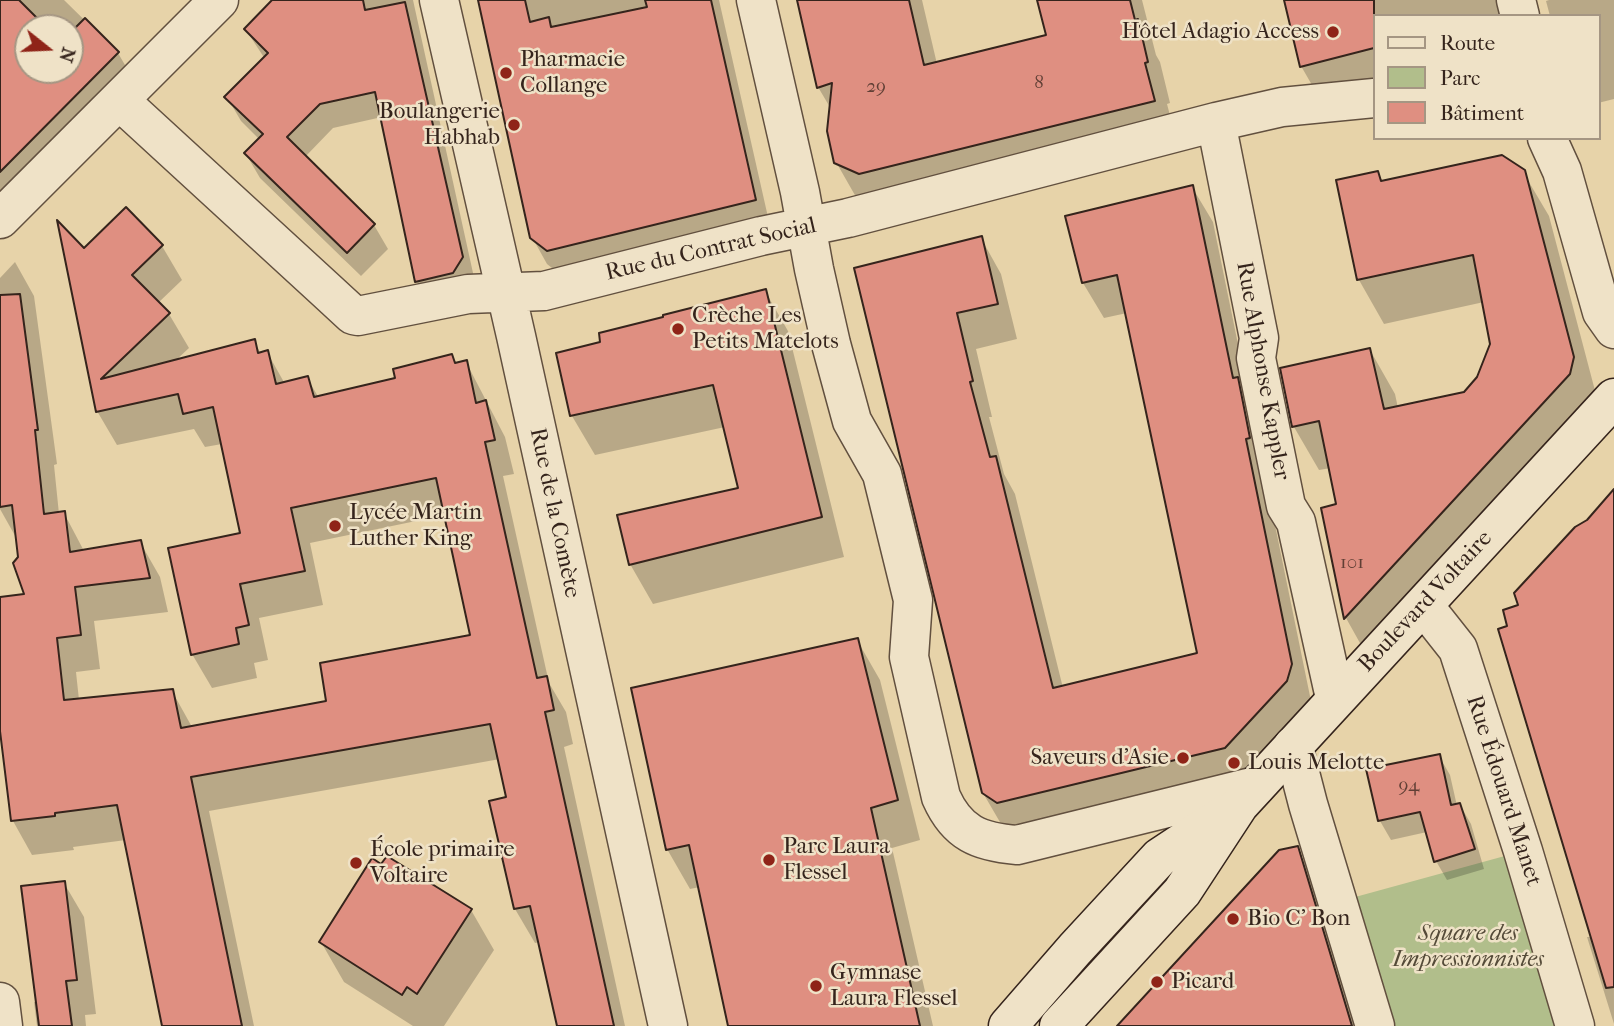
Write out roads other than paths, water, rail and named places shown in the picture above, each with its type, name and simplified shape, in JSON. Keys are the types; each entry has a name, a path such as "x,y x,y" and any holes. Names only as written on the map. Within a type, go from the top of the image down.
{"street":[{"path":"0,219 219,0"},
{"name":"Rue de la Comète","path":"439,0 668,1026"},
{"path":"756,0 831,344 852,421 882,474 913,600 909,657 941,797 949,815 962,829 978,837 998,844 1017,845 1247,795"},
{"name":"Rue du Contrat Social","path":"120,101 358,316 468,294 544,291 747,240 848,218 1216,122 1282,107 1372,98"},
{"name":"Rue Alphonse Kappler","path":"1216,122 1259,338 1256,358 1286,506 1296,522 1335,698"},
{"path":"1548,140 1562,171 1602,312 1614,330"},
{"name":"Boulevard Voltaire","path":"1068,1023 1182,892 1247,795 1614,398"},
{"name":"Rue Édouard Manet","path":"1424,606 1458,649 1575,1026"},
{"path":"1293,746 1308,804 1376,1026"},
{"name":"Boulevard Voltaire","path":"1009,1026 1160,858 1247,795"},
{"path":"1041,988 1068,1023"},
{"path":"0,1002 3,1026"}],"place":[{"name":"Hôtel Adagio Access","path":"1333,32"},
{"name":"Pharmacie Collange","path":"506,73"},
{"name":"Boulangerie Habhab","path":"514,125"},
{"name":"Crèche Les Petits Matelots","path":"678,329"},
{"name":"Lycée Martin Luther King","path":"335,526"},
{"name":"Saveurs d'Asie","path":"1183,758"},
{"name":"Louis Melotte","path":"1234,763"},
{"name":"Parc Laura Flessel","path":"769,860"},
{"name":"École primaire Voltaire","path":"356,863"},
{"name":"Bio C' Bon","path":"1233,919"},
{"name":"Picard","path":"1157,982"},
{"name":"Gymnase Laura Flessel","path":"816,986"}],"park label":[{"name":"Square des Impressionnistes","path":"1468,947"}]}
